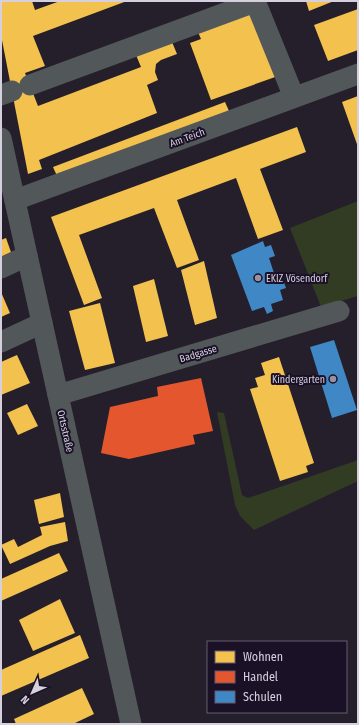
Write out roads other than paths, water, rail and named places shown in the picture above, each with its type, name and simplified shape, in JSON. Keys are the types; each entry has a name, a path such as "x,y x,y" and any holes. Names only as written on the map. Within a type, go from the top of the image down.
{"street":[{"path":"14,90 255,1 294,98"},
{"name":"Am Teich","path":"15,200 358,74"},
{"name":"Ortsstraße","path":"1,138 131,724"},
{"path":"1,268 27,256"},
{"name":"Badgasse","path":"58,395 339,311"},
{"path":"1,342 42,323"}],"place":[{"name":"EKIZ Vösendorf","path":"258,278"},
{"name":"Kindergarten","path":"333,379"}]}
